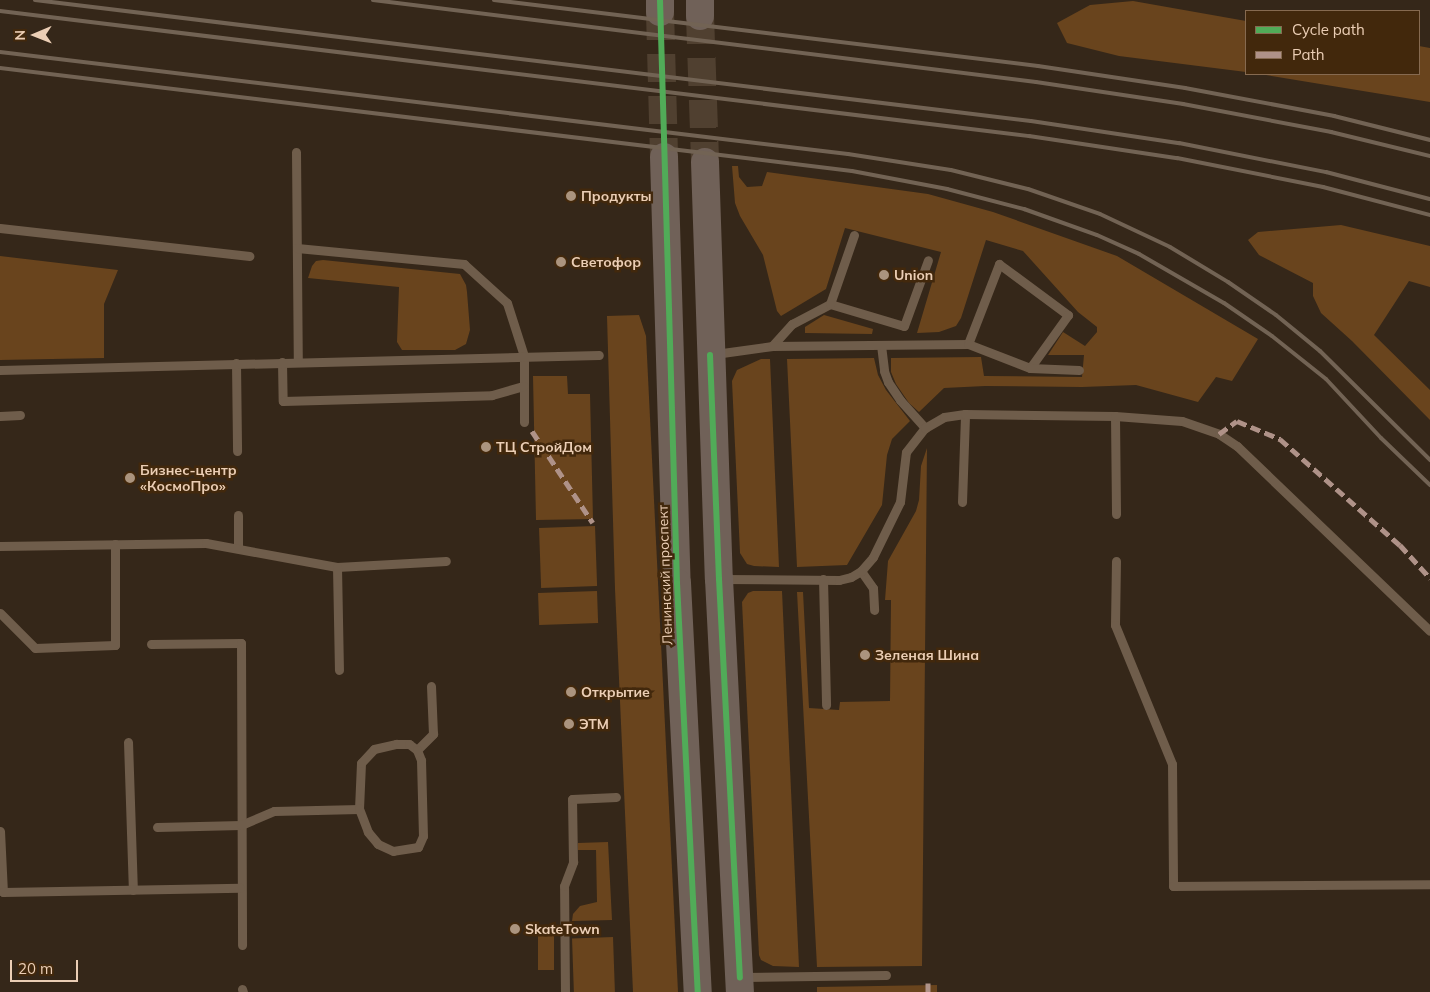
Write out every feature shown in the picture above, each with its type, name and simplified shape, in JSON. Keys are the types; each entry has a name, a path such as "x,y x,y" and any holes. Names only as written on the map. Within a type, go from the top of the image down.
{"main road":[{"name":"Ленинский проспект","path":"664,158 677,582 698,992"},
{"path":"705,162 719,579 740,985"}],"lane":[{"path":"296,152 298,362"},
{"path":"0,228 249,256"},
{"path":"772,346 792,324 830,304 854,235"},
{"path":"297,248 464,264 507,303 524,356 524,422"},
{"path":"830,304 904,326 928,260"},
{"path":"968,344 999,264 1068,316 1030,368"},
{"path":"710,355 772,346 968,344 1030,368 1079,370"},
{"path":"881,345 884,371 888,382 900,400 925,428"},
{"path":"0,370 236,362 599,354"},
{"path":"236,362 237,451"},
{"path":"282,362 283,401 492,395 524,386"},
{"path":"962,502 965,414"},
{"path":"719,579 823,580 851,577 861,571 873,557 900,502 906,452 925,428 944,417 965,414 1115,416 1182,421 1219,434 1237,446 1430,631"},
{"path":"0,416 20,416"},
{"path":"1115,416 1116,514"},
{"path":"238,515 238,548"},
{"path":"0,546 206,543 336,567 446,561"},
{"path":"0,613 35,648 115,645 115,544"},
{"path":"1116,561 1115,625 1172,764 1173,886 1430,884"},
{"path":"336,567 339,670"},
{"path":"861,571 873,588 874,610"},
{"path":"823,580 826,705"},
{"path":"151,644 241,643 240,888 242,945"},
{"path":"417,750 432,734 431,686"},
{"path":"128,742 133,890"},
{"path":"396,744 409,744 417,750 421,760 423,836 418,847 393,851 378,844 368,832 358,809 361,763 374,749 396,744"},
{"path":"565,992 564,886 573,862 572,799 616,797"},
{"path":"157,827 241,825 274,811 358,809"},
{"path":"0,831 3,892 240,888"},
{"path":"740,985 886,975"}],"shaded area":[{"path":"1133,1 1245,21 1245,72 1119,56 1067,43 1057,23 1090,5"},
{"path":"1420,46 1430,48 1430,102 1266,75 1420,75"},
{"path":"732,166 738,166 739,177 747,187 762,186 767,172 928,194 993,212 1117,256 1258,339 1232,381 1216,377 1198,402 1136,385 1082,387 985,386 944,388 919,412 909,403 896,384 891,372 891,358 981,357 984,376 1082,377 1084,355 1048,355 1063,332 1085,346 1097,332 1097,327 1078,312 1023,251 986,240 961,318 956,326 939,332 917,333 941,252 845,228 826,289 781,316 777,311 763,255 740,216 735,203"},
{"path":"1341,225 1430,246 1430,287 1409,281 1374,335 1430,390 1430,420 1352,341 1321,313 1313,296 1313,283 1259,255 1248,240 1258,232"},
{"path":"0,256 118,270 104,304 104,358 0,360"},
{"path":"323,260 460,274 466,285 467,292 470,330 466,344 455,350 402,350 397,342 399,287 308,278 316,261"},
{"path":"639,315 646,336 678,992 633,992 615,589 607,316"},
{"path":"824,315 873,329 872,334 805,333 805,327"},
{"path":"874,358 878,375 886,390 910,421 892,439 887,455 882,505 847,565 797,567 787,359"},
{"path":"761,359 770,359 779,567 747,564 740,553 732,381 737,370"},
{"path":"533,376 567,376 568,394 590,394 593,519 536,520"},
{"path":"927,448 922,966 817,967 797,592 803,592 809,708 839,710 840,702 890,701 891,600 885,600 888,561 916,511 919,500 921,466"},
{"path":"595,526 597,586 541,588 539,528"},
{"path":"597,591 598,623 539,625 538,593"},
{"path":"753,591 782,591 799,967 773,966 761,960 759,955 742,602 748,593"},
{"path":"608,842 612,920 572,921 573,914 580,906 597,902 596,850 578,850 578,843"},
{"path":"538,935 554,935 554,970 538,970"},
{"path":"613,937 615,992 574,992 572,938"},
{"path":"937,985 937,992 817,992 817,987"}],"tunnel":[{"path":"660,12 664,157"},
{"path":"700,16 705,162"}],"railway":[{"path":"35,0 1031,121 1179,143 1326,172 1430,199"},
{"path":"373,0 1036,82 1183,104 1331,132 1430,156"},
{"path":"494,0 1038,66 1185,88 1334,116 1430,140"},
{"path":"0,11 1029,136 1177,158 1323,187 1430,215"},
{"path":"0,52 848,154 951,170 1028,189 1100,214 1170,247 1228,282 1276,315 1320,351 1430,460"},
{"path":"0,68 852,171 947,189 1024,209 1097,235 1139,254 1224,303 1272,336 1326,379 1381,438 1430,485"}],"marked path":[{"path":"1219,434 1237,421 1280,439 1400,545 1430,578"},
{"path":"532,431 593,523"},
{"path":"928,983 928,992"}],"cycle path":[{"path":"660,0 677,583 698,992"},
{"path":"710,355 719,579 740,977"}],"place":[{"name":"Продукты","path":"571,196"},
{"name":"Светофор","path":"561,262"},
{"name":"Union","path":"884,275"},
{"name":"ТЦ СтройДом","path":"486,447"},
{"name":"Бизнес-центр «КосмоПро»","path":"130,478"},
{"name":"Зеленая Шина","path":"865,655"},
{"name":"Открытие","path":"571,692"},
{"name":"ЭТМ","path":"569,724"},
{"name":"SkateTown","path":"515,929"}]}
